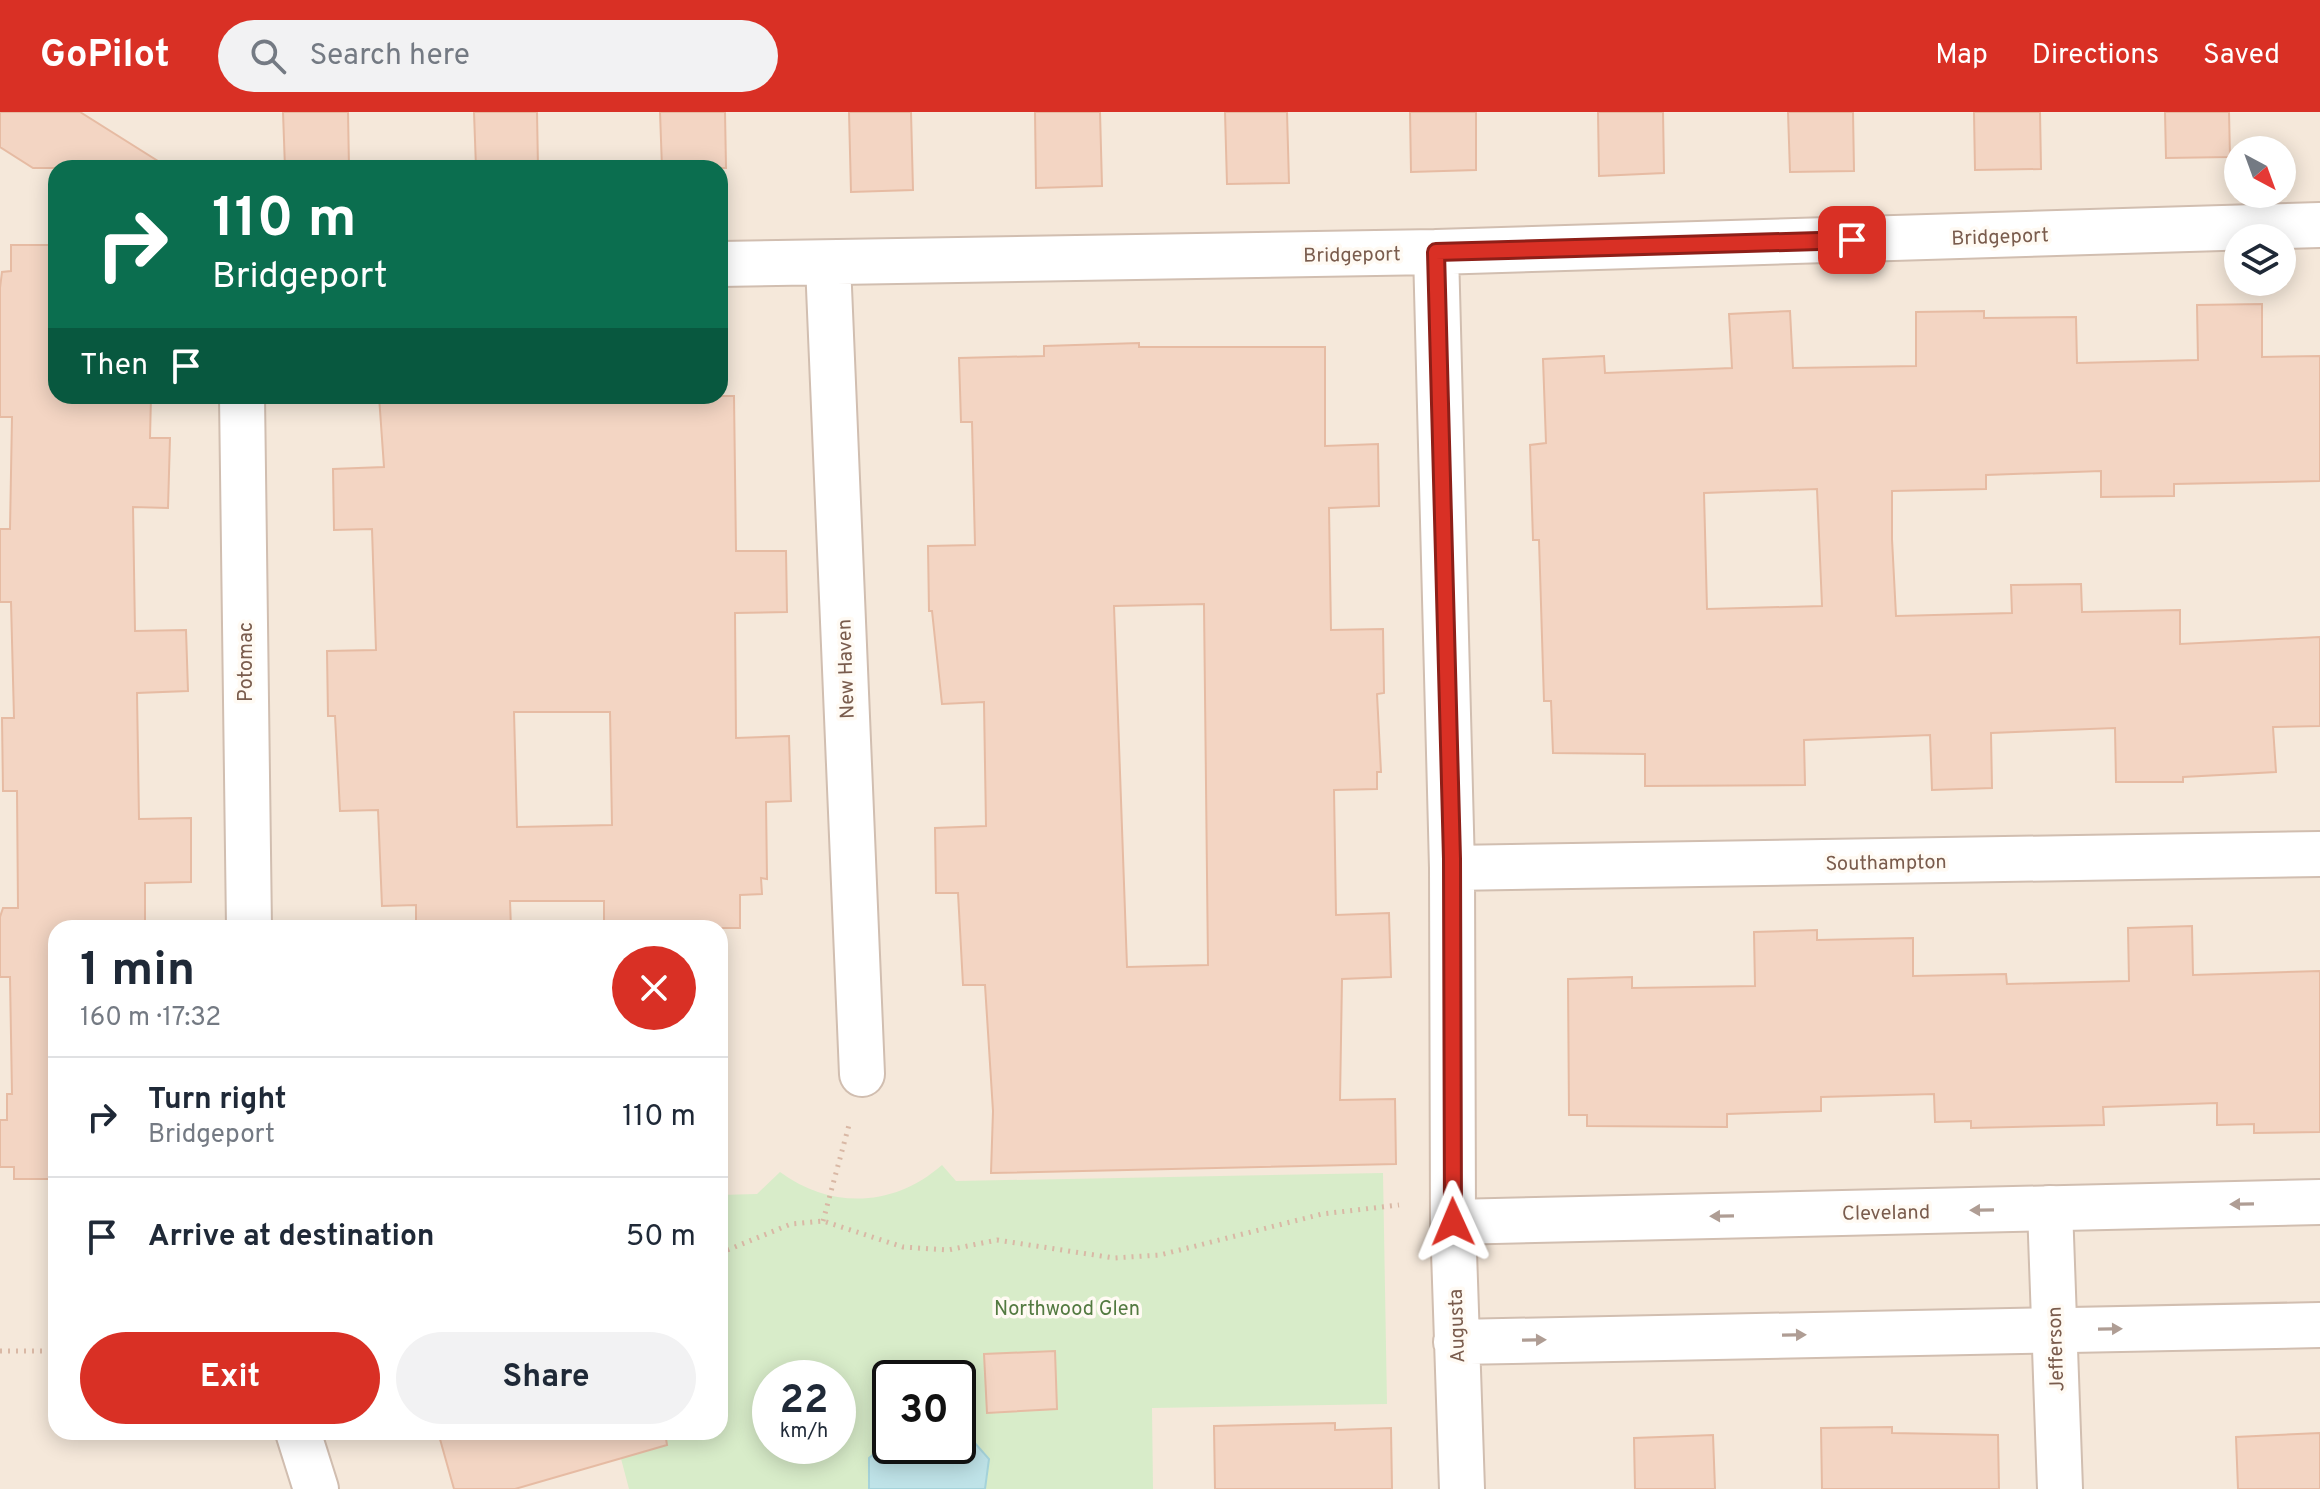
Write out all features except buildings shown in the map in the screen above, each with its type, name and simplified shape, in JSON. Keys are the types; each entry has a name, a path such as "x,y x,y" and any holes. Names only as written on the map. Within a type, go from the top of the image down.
{"street":[{"name":"Bridgeport","path":"728,264 1436,252 2320,225"},
{"name":"Augusta","path":"1436,252 1452,868 1452,1212 1462,1489"},
{"name":"New Haven","path":"828,264 862,1074"},
{"name":"Potomac","path":"242,404 249,920"},
{"name":"Southampton","path":"1452,868 2320,854"},
{"name":"Cleveland","path":"1452,1212 2050,1208 2320,1202"},
{"name":"Jefferson","path":"2050,1208 2060,1489"},
{"path":"1456,1342 2320,1325"},
{"path":"301,1440 316,1489"}],"path":[{"path":"823,1221 862,1074"},
{"path":"728,1250 791,1224 823,1221 903,1247 948,1250 997,1240 1114,1258 1160,1255 1322,1214 1376,1207 1452,1212"},
{"path":"0,1351 48,1351"}],"shaded area":[{"path":"0,112 2320,112 2320,1489 0,1489"}],"green space":[{"name":"Northwood Glen","path":"942,1165 956,1181 1383,1173 1387,1404 1152,1408 1153,1489 629,1489 616,1440 728,1440 728,1195 757,1194 780,1172 820,1193 841,1198 883,1196 904,1189"}],"water":[{"path":"976,1444 989,1459 985,1489 869,1489 869,1458 872,1456 872,1464 976,1464"}],"route":[{"path":"1453,1222 1452,859 1436,252 1852,240"}]}
